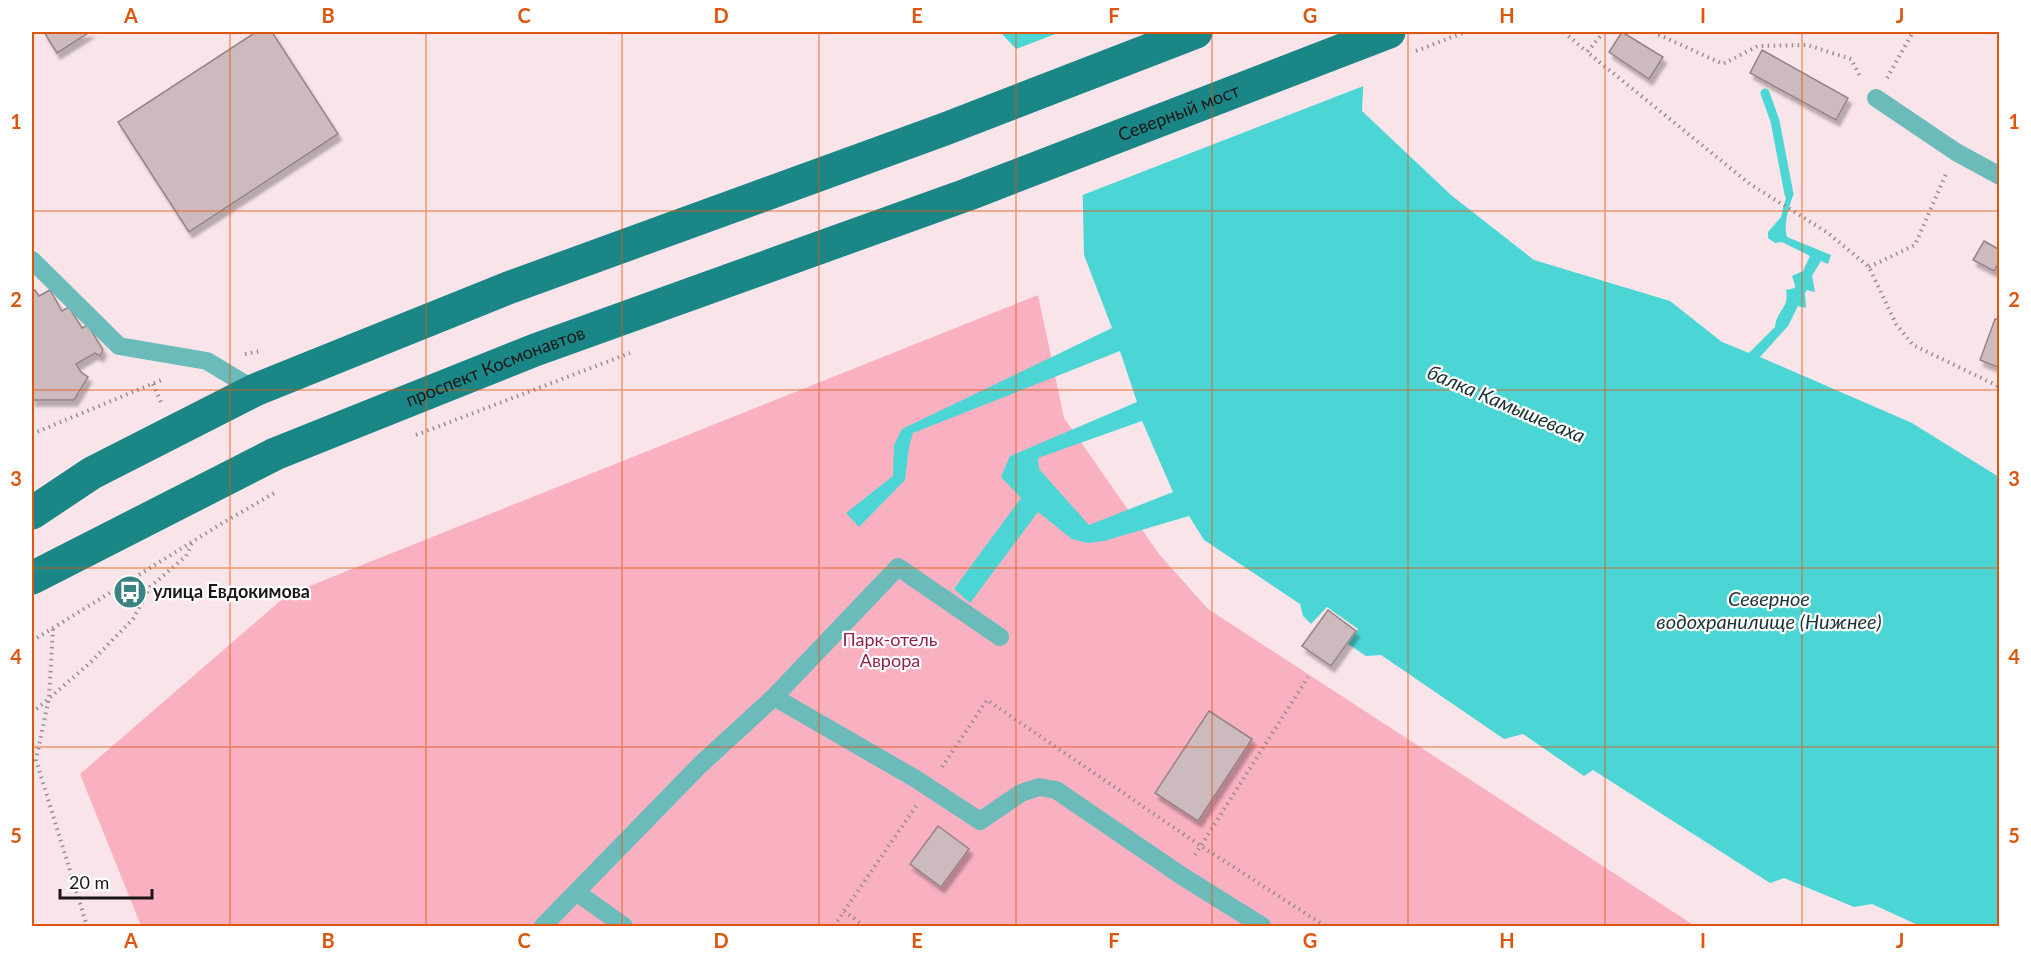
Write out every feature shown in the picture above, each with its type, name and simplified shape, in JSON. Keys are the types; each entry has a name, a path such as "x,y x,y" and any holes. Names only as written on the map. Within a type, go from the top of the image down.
{"main road":[{"path":"32,513 92,473 255,390 508,288 945,129 1196,32"},
{"name":"Северный мост","path":"969,194 1389,32"},
{"name":"проспект Космонавтов","path":"34,577 276,454 535,350 969,194"}],"lane":[{"path":"1876,98 1956,152 1996,168"},
{"path":"32,260 119,346 207,362 255,390"},
{"path":"543,927 700,765 774,697 898,567 1000,637"},
{"path":"774,697 916,779 980,821 1021,793 1039,787 1056,790 1182,876 1262,927"},
{"path":"576,892 624,927"}],"path":[{"path":"1564,32 1750,184 1828,233 1869,267 1896,324 1913,345 2000,387"},
{"path":"1587,52 1604,32"},
{"path":"1653,32 1723,64 1758,46 1807,45 1851,59 1866,87 1876,98 1913,32"},
{"path":"1869,267 1915,245 1956,152"},
{"path":"416,435 637,350"},
{"path":"32,641 285,487"},
{"path":"32,713 91,662 134,619 150,587 186,556 193,542"},
{"path":"53,628 49,698 36,760 87,927"},
{"path":"1182,876 1308,677"},
{"path":"844,911 864,927"}],"green space":[{"name":"Парк-отель Аврора","path":"1038,295 1064,418 1159,554 1208,609 1695,926 141,926 80,774 287,595"}],"water":[{"name":"Северное водохранилище (Нижнее)","path":"986,32 1366,32 1362,111 1451,195 1534,260 1670,301 1722,342 1749,353 1775,327 1785,305 1786,290 1795,288 1792,276 1803,271 1810,256 1782,242 1775,243 1768,238 1768,232 1781,217 1787,193 1793,195 1786,221 1787,237 1831,255 1828,264 1821,261 1812,276 1815,292 1807,290 1805,293 1806,308 1798,306 1788,326 1760,357 1912,423 1999,477 1999,926 1920,926 1872,904 1854,907 1784,878 1770,883 1593,770 1584,776 1523,734 1504,739 1381,655 1366,656 1348,644 1358,629 1327,607 1311,624 1303,616 1300,604 1204,540 1189,516 1104,541 1087,543 1072,539 1038,512 970,603 954,589 1021,498 1001,477 1010,456 1137,402 1120,351 913,433 905,480 859,527 846,513 893,476 894,445 902,429 1112,328 1084,255 1081,118 1002,34","holes":["1142,421 1173,492 1089,525 1039,469 1038,458"]}],"pier":[{"path":"1061,32 1369,32 1366,85 1080,196 1078,119 1013,50"}],"building":[{"path":"44,32 90,32 57,53"},
{"path":"256,32 272,32 338,134 189,232 118,122"},
{"path":"1622,32 1663,57 1649,79 1609,52"},
{"path":"1762,50 1848,98 1836,120 1750,73"},
{"path":"1984,241 2000,250 2000,261 1994,271 1973,260"},
{"path":"35,290 39,296 50,290 62,311 69,307 82,328 88,325 103,350 100,356 95,353 76,364 88,377 74,400 32,400 32,292"},
{"path":"1995,319 2000,320 2000,368 1980,360"},
{"path":"1328,610 1356,631 1331,666 1302,646"},
{"path":"1209,711 1252,739 1198,821 1155,793"},
{"path":"938,826 969,849 941,887 910,864"}],"waterway":[{"path":"1765,93 1775,121 1789,194"}],"place":[{"name":"улица Евдокимова","path":"130,592"}],"water label":[{"name":"балка Камышеваха","path":"1506,404"}]}
